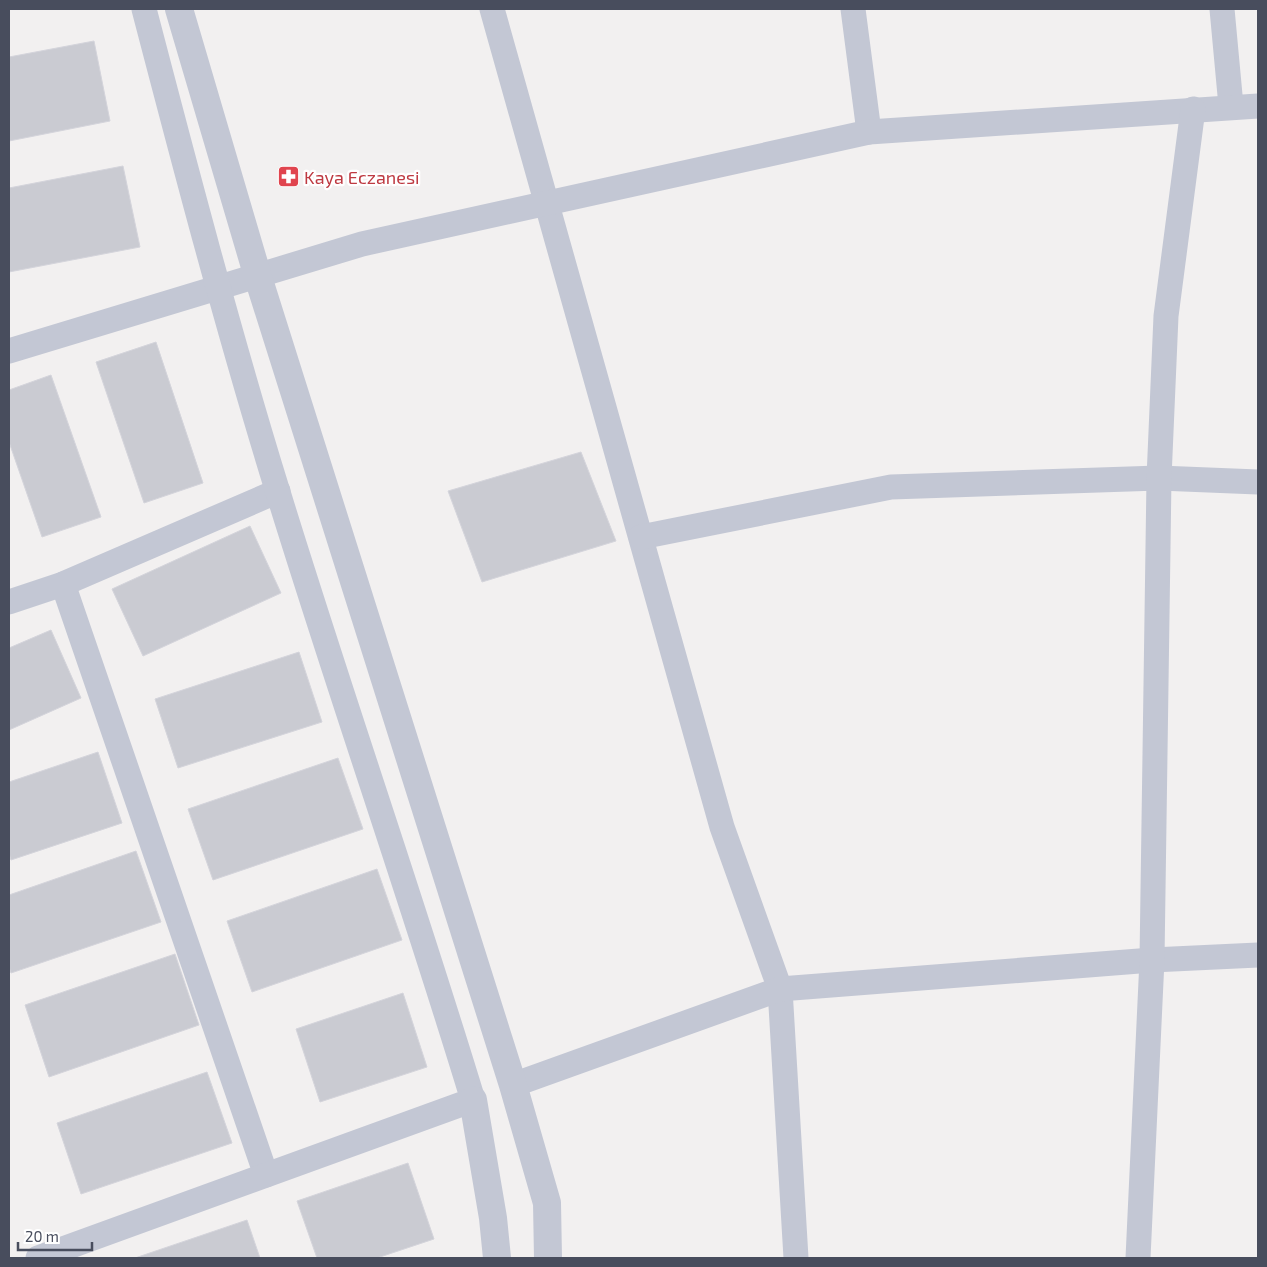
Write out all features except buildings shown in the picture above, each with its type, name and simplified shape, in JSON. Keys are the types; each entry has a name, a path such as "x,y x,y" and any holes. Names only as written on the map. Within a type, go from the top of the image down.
{"street":[{"path":"144,9 217,290 278,491 428,952 473,1100 493,1218 497,1258"},
{"path":"179,9 258,277 512,1085 547,1203 548,1258"},
{"path":"492,9 722,827 780,989 796,1258"},
{"path":"853,9 869,132"},
{"path":"1222,9 1231,106"},
{"path":"9,351 217,290 362,244 869,132 1231,106 1258,106"},
{"path":"1138,1258 1152,960 1159,478 1166,316 1193,109"},
{"path":"641,537 891,487 1159,478 1258,482"},
{"path":"9,602 63,584 278,491"},
{"path":"63,584 266,1174"},
{"path":"512,1085 780,989 1152,960 1258,955"},
{"path":"38,1258 473,1100"}],"place":[{"name":"Kaya Eczanesi","path":"288,177"}]}
